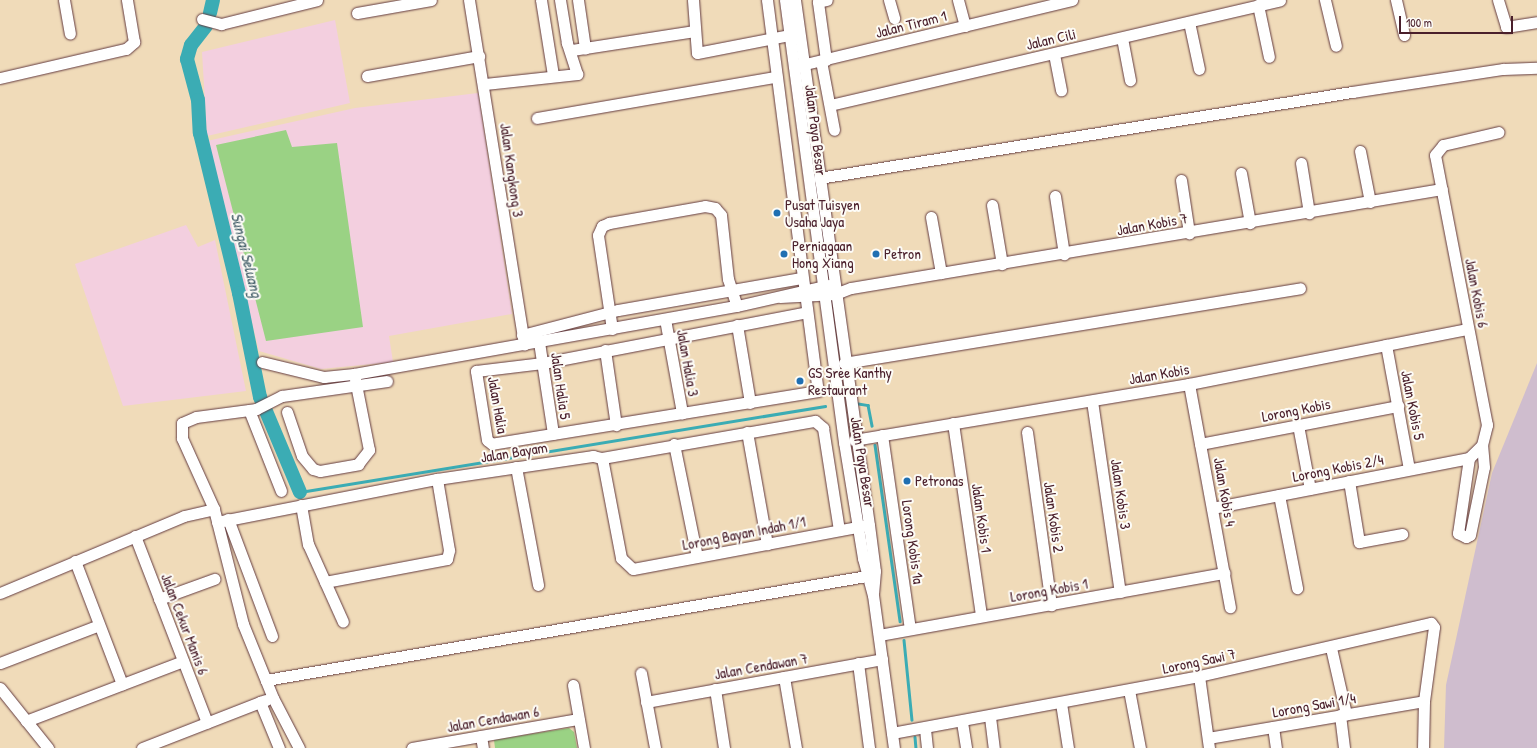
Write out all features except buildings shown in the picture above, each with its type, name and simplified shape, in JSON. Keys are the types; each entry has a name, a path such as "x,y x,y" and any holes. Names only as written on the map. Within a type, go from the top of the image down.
{"street":[{"path":"64,0 70,33"},
{"path":"0,76 126,49 134,42 127,0"},
{"path":"208,20 221,24 295,2 317,0"},
{"path":"357,13 431,0"},
{"name":"Jalan Kangkong 3","path":"469,0 485,84 523,340"},
{"path":"541,0 553,75"},
{"path":"485,84 553,75 577,74 572,50 567,43 560,0"},
{"path":"578,0 586,48"},
{"path":"693,0 698,54 794,34"},
{"path":"766,0 801,278 807,312"},
{"name":"Jalan Paya Besar","path":"785,0 794,34 849,441 858,527 866,576 873,594 894,748"},
{"name":"Jalan Paya Besar","path":"794,34 795,0"},
{"path":"889,0 894,18"},
{"path":"958,0 964,26"},
{"name":"Jalan Tiram 1","path":"798,66 1072,0"},
{"name":"Jalan Cili","path":"830,105 1054,54 1280,0"},
{"path":"1325,0 1336,46"},
{"path":"1396,0 1404,35"},
{"path":"1498,0 1506,27 1537,22"},
{"path":"823,1 823,60 834,130"},
{"path":"1258,5 1269,57"},
{"path":"1189,22 1199,69"},
{"path":"572,50 695,31"},
{"path":"1122,38 1130,80"},
{"path":"1054,54 1061,90"},
{"path":"367,76 480,56"},
{"name":"Jalan Paya Besar","path":"798,66 819,178 828,290 844,363 849,441 869,525 875,571 873,594"},
{"path":"819,178 1352,92 1503,69 1537,68"},
{"path":"537,118 775,77"},
{"name":"Jalan Kobis 6","path":"1469,458 1458,533 1466,537 1470,535 1484,467 1482,445 1486,425 1435,155 1438,147 1499,132"},
{"path":"1360,151 1370,202"},
{"path":"1301,163 1309,212"},
{"path":"1241,173 1250,223"},
{"path":"1181,180 1189,233"},
{"name":"Jalan Kobis 7","path":"523,340 539,342 780,297 858,287 1064,254 1442,189"},
{"path":"1055,196 1064,254"},
{"path":"992,205 1002,264"},
{"path":"612,329 598,235 602,226 609,223 705,206 715,208 721,215 732,289 737,306"},
{"path":"931,217 941,273"},
{"path":"262,362 324,376 354,374 523,340 609,313 732,289 801,278"},
{"path":"844,363 1300,288"},
{"name":"Jalan Halia","path":"807,312 818,391 616,425 489,442 476,372 543,363 737,325 807,312"},
{"name":"Jalan Halia 3","path":"665,319 682,414"},
{"path":"737,325 750,403"},
{"name":"Jalan Kobis","path":"826,444 1189,384 1468,329"},
{"name":"Jalan Halia 5","path":"539,342 553,434"},
{"name":"Jalan Kobis 5","path":"1386,345 1410,470"},
{"path":"605,350 616,425"},
{"path":"287,412 302,456 313,469 320,471 358,464 368,450 354,374"},
{"path":"272,636 223,520 214,509 182,438 182,423 196,417 252,410 282,396 387,381"},
{"name":"Jalan Kobis 4","path":"1189,384 1230,607"},
{"name":"Jalan Kobis 3","path":"1092,401 1120,592"},
{"name":"Lorong Kobis","path":"1200,444 1398,406"},
{"path":"252,410 281,491"},
{"name":"Jalan Bayam","path":"223,520 437,479 593,456 602,458 674,444 815,421 823,428 826,444"},
{"name":"Jalan Kobis 1","path":"954,423 982,616"},
{"path":"1298,425 1310,489"},
{"path":"747,432 767,544"},
{"name":"Jalan Kobis 2","path":"1027,432 1051,606"},
{"name":"Lorong Kobis 1a","path":"882,435 910,628"},
{"path":"674,444 697,557"},
{"path":"826,444 839,530"},
{"path":"1469,458 1482,445"},
{"name":"Lorong Bayan Indah 1/1","path":"602,458 621,558 625,565 633,569 869,525"},
{"name":"Lorong Kobis 2/4","path":"1212,508 1469,458"},
{"path":"516,467 538,584"},
{"path":"325,582 447,559 449,550 437,479"},
{"path":"1349,481 1359,542 1402,534"},
{"path":"1279,495 1297,588"},
{"path":"301,505 308,544 343,622"},
{"path":"0,592 184,516 214,509"},
{"path":"223,520 243,624 272,698 300,748"},
{"name":"Jalan Cekur Manis 6","path":"135,536 207,723"},
{"path":"75,561 122,684"},
{"name":"Lorong Kobis 1","path":"879,635 910,628 1051,606 1224,573"},
{"path":"266,680 866,576"},
{"path":"159,599 214,579"},
{"name":"Lorong Sawi 7","path":"892,733 925,729 990,717 1199,676 1331,648 1431,623 1434,627 1424,701"},
{"path":"0,663 99,625"},
{"path":"1331,648 1343,715 1344,748"},
{"name":"Jalan Cendawan 7","path":"646,702 882,659"},
{"path":"26,721 183,661"},
{"path":"858,664 868,748"},
{"path":"641,673 655,748"},
{"path":"1199,676 1208,743"},
{"path":"784,677 796,748"},
{"path":"573,685 584,748"},
{"path":"0,688 48,748"},
{"path":"715,689 724,748"},
{"path":"1129,690 1140,748"},
{"path":"147,747 272,698"},
{"path":"1423,748 1424,701"},
{"name":"Lorong Sawi 1/4","path":"1208,743 1273,727 1424,701"},
{"path":"260,702 278,748"},
{"path":"1061,703 1068,748"},
{"path":"990,717 994,748"},
{"name":"Jalan Cendawan 6","path":"412,748 465,743 481,736 579,719"},
{"path":"962,722 966,748"},
{"path":"1273,727 1276,748"},
{"path":"925,729 928,748"},
{"path":"481,736 484,748"}],"shaded area":[{"path":"335,20 350,103 207,136 202,52"},
{"path":"478,93 512,314 389,336 393,362 321,369 259,351 207,141 355,108"},
{"path":"186,225 198,247 215,240 246,391 123,406 75,264"},
{"path":"1537,363 1537,748 1444,748 1446,685 1492,473"}],"green space":[{"path":"286,130 292,147 337,143 363,327 266,341 216,145"},
{"path":"569,728 574,732 577,748 495,748 494,740"}],"waterway":[{"name":"Sungai Seluang","path":"210,13 213,0"},
{"name":"Sungai Seluang","path":"206,26 191,45 187,59 198,100 200,133 239,293 260,397 300,492"},
{"path":"855,403 868,405 872,426"},
{"path":"300,492 825,406"},
{"path":"875,445 900,621"},
{"path":"904,640 912,720"},
{"path":"915,737 916,748"}],"place":[{"name":"Pusat Tuisyen Usaha Jaya","path":"777,213"},
{"name":"Perniagaan Hong Xiang","path":"784,254"},
{"name":"Petron","path":"876,254"},
{"name":"GS Sree Kanthy Restaurant","path":"800,381"},
{"name":"Petronas","path":"907,481"}]}
